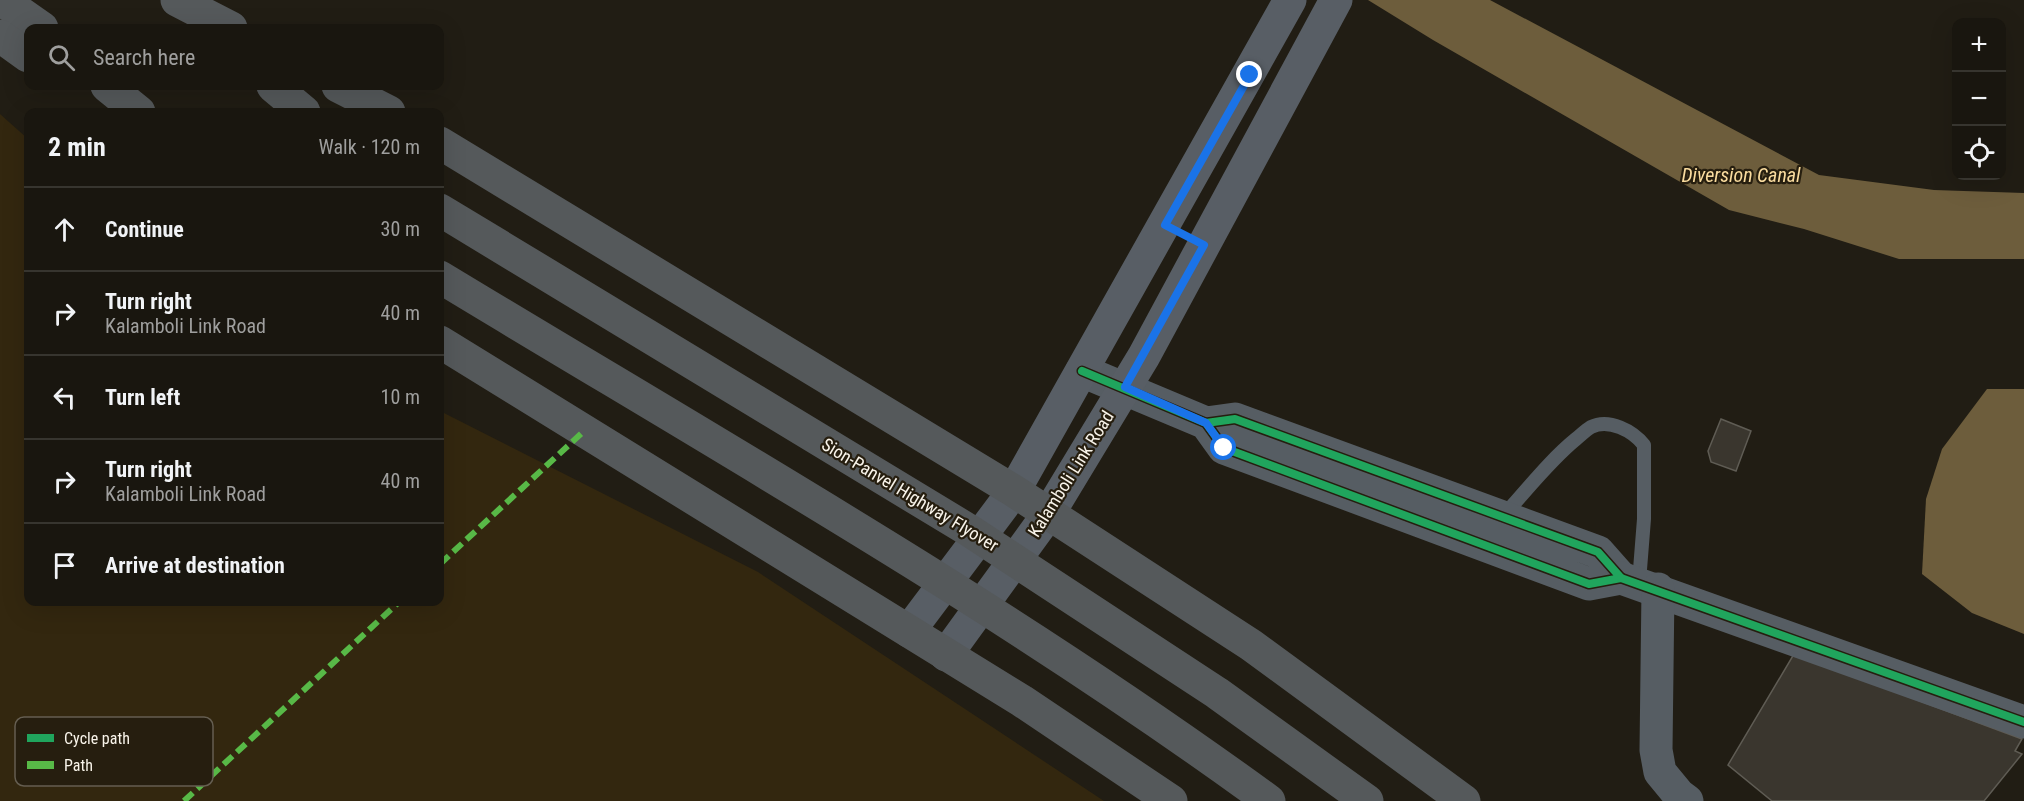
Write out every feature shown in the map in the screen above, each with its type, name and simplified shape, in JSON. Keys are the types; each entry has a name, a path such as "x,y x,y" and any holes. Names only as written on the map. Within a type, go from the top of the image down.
{"highway":[{"path":"2,0 36,24"},
{"path":"177,0 204,24"},
{"path":"177,0 223,24"},
{"path":"0,36 24,53"},
{"path":"278,90 299,108"},
{"path":"346,90 380,108"},
{"path":"121,97 144,108"},
{"path":"444,145 1049,513 1251,645 1464,801"},
{"name":"Sion-Panvel Highway Flyover","path":"444,212 970,531 1217,693 1367,801"},
{"path":"444,279 940,579 1184,739 1269,801"},
{"path":"444,344 1022,701 1171,801"}],"main road":[{"path":"909,631 1014,491 1250,75 1290,0"},
{"name":"Kalamboli Link Road","path":"946,655 1049,513 1125,387 1336,0"},
{"path":"1165,225 1204,245"}],"street":[{"path":"1082,370 1206,423 1224,448 1589,584 1639,583"},
{"path":"1206,423 1235,419 1503,516 1598,552 1639,583 2024,722"},
{"path":"1639,583 1660,772 1687,801"}],"lane":[{"path":"1503,516 1563,450 1591,427 1607,424 1625,429 1638,437 1644,445 1644,519 1639,583"}],"shaded area":[{"path":"0,114 24,135 24,606 444,606 444,413 758,572 1104,801 0,801"}],"water":[{"name":"Diversion Canal","path":"1368,0 1490,0 1819,175 1934,190 2024,193 2024,259 1899,259 1804,229 1729,210 1433,40"},
{"path":"1987,389 2024,389 2024,634 1972,613 1922,574 1926,499 1942,449"}],"building":[{"path":"1721,419 1751,431 1736,471 1711,462 1708,451"},
{"path":"1794,654 2022,739 2015,751 2022,754 1984,801 1772,801 1728,765"}],"marked path":[{"path":"444,560 584,431"},
{"path":"213,774 395,606"},
{"path":"184,801 200,786"}],"cycle path":[{"path":"1082,371 1206,423 1224,448 1589,584 1621,578 1598,552 1235,419 1206,423"},
{"path":"1621,578 2024,722"}],"route":[{"path":"1224,448 1206,423 1125,387 1204,245 1165,225 1250,75"}]}
